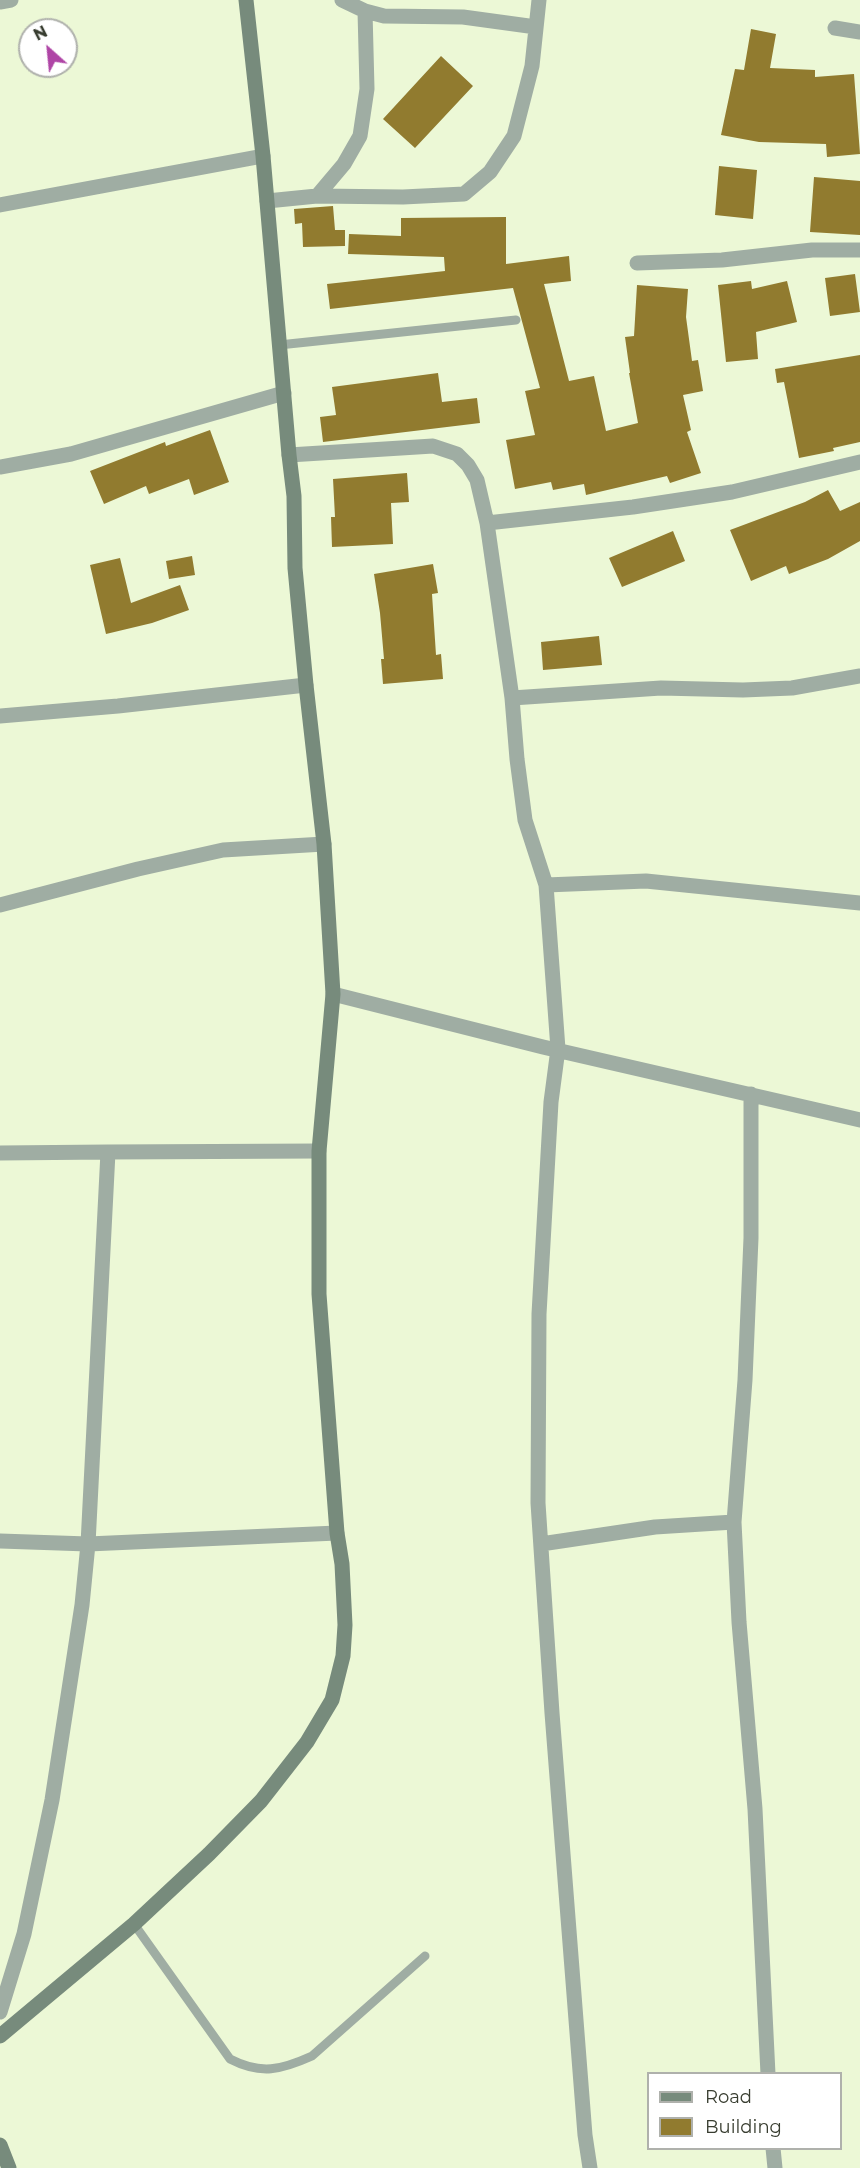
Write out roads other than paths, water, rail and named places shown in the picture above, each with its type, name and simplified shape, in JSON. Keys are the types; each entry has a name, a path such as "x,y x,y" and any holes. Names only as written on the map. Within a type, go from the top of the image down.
{"street":[{"path":"0,2 11,0"},
{"path":"0,2036 134,1924 209,1854 261,1801 307,1742 332,1700 344,1656 342,1564 337,1533 319,1294 319,1151 333,994 324,844 306,685 296,568 294,496 263,156 246,0"},
{"path":"342,0 365,11 384,16 463,17 536,27"},
{"path":"267,201 317,196 403,197 464,194 490,172 513,136 532,66 539,0"},
{"path":"317,196 344,164 360,136 367,89 365,11"},
{"path":"835,28 860,32"},
{"path":"0,205 263,156"},
{"path":"637,263 722,260 812,250 860,250"},
{"path":"0,467 71,454 284,393"},
{"path":"289,455 433,446 457,454 468,465 477,480 487,523 512,698 525,820 546,885 558,1050 551,1101 539,1314 538,1503 583,2112 590,2168"},
{"path":"487,523 633,507 732,492 860,462"},
{"path":"512,698 661,688 743,690 792,688 860,676"},
{"path":"0,716 118,706 306,685"},
{"path":"0,905 138,869 223,850 324,844"},
{"path":"546,885 646,881 860,903"},
{"path":"333,994 558,1050 860,1120"},
{"path":"751,1094 751,1250 734,1522 739,1622 755,1809 768,2072"},
{"path":"0,1153 319,1151"},
{"path":"0,2012 24,1934 52,1800 82,1605 88,1544 108,1152"},
{"path":"541,1544 655,1527 734,1522"},
{"path":"0,1541 88,1544 337,1533"},
{"path":"0,2145 9,2168"},
{"path":"773,2150 775,2168"}],"lane":[{"path":"279,345 516,320"},
{"path":"134,1924 230,2059 247,2068 290,2066 312,2056 425,1956"}]}
